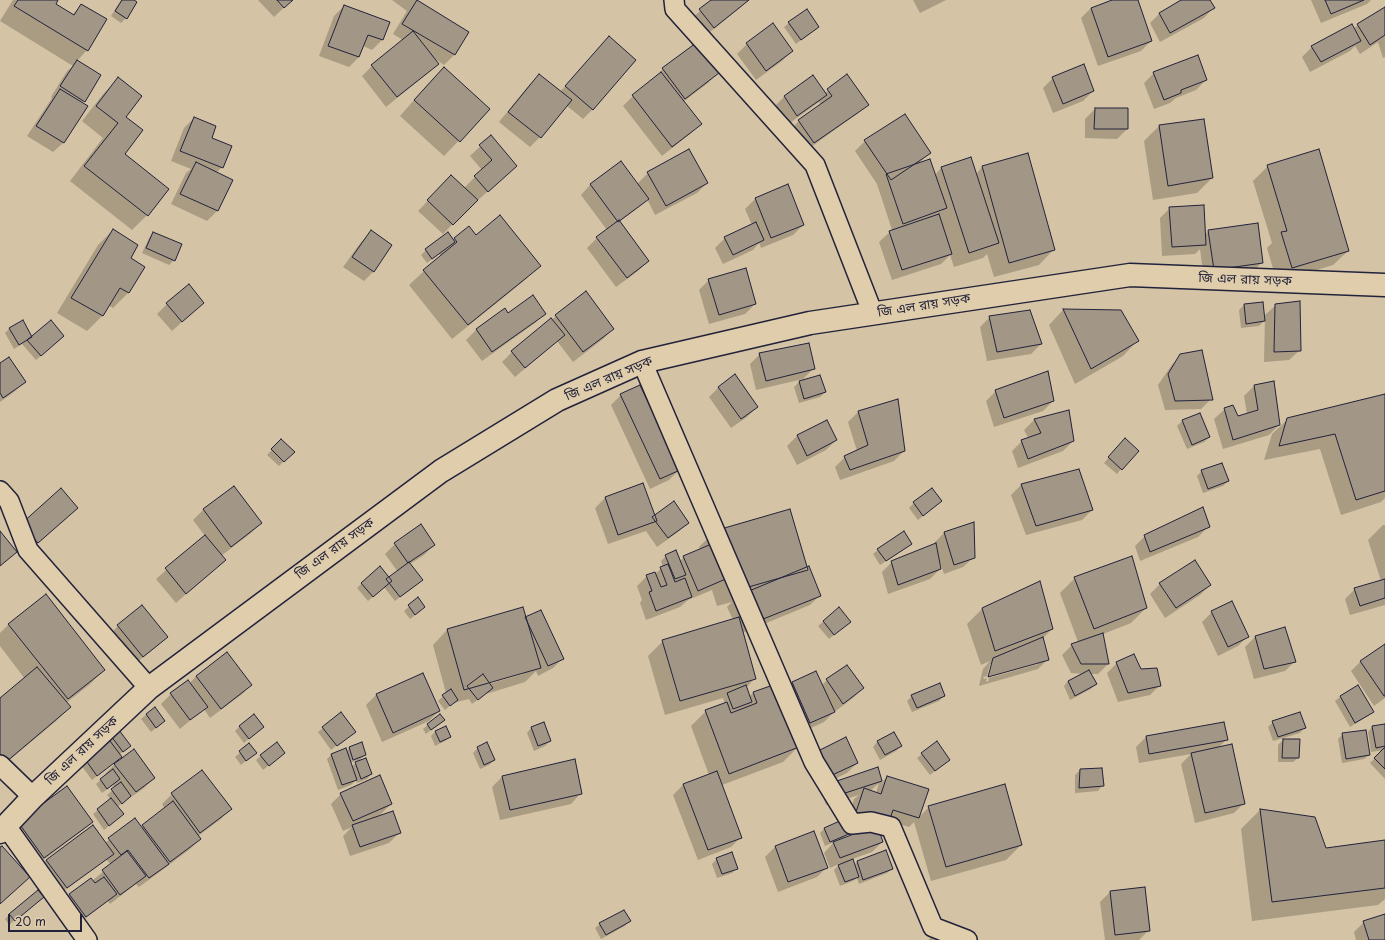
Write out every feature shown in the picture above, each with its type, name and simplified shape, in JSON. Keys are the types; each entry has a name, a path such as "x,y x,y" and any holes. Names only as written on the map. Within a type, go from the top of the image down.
{"main road":[{"name":"জি এল রায় সড়ক","path":"3,829 33,797 149,688 441,472 557,400 642,362 810,323 954,300 1130,275 1385,285"}],"street":[{"path":"674,0 676,9 815,165 873,314"},
{"path":"642,362 814,762 852,824 871,822 891,827 933,927 967,940"},
{"path":"0,491 9,501 28,550 149,688"},
{"path":"0,765 33,797"},
{"path":"3,829 88,940"}],"building":[{"path":"18,0 58,0 56,4 74,15 81,4 107,19 88,51 14,6"},
{"path":"122,0 134,0 137,2 127,19 115,11"},
{"path":"277,0 293,0 284,8"},
{"path":"417,0 469,32 455,55 402,24"},
{"path":"711,0 749,0 714,28 699,9"},
{"path":"1112,0 1138,0 1152,41 1108,57 1091,8"},
{"path":"1181,0 1210,0 1215,8 1170,33 1159,13"},
{"path":"1325,0 1364,0 1331,14"},
{"path":"344,5 390,22 383,40 368,35 359,57 328,46"},
{"path":"1385,7 1385,35 1370,45 1357,24"},
{"path":"807,9 819,27 801,40 788,22"},
{"path":"773,23 793,51 766,71 746,43"},
{"path":"1352,24 1361,41 1321,62 1311,46"},
{"path":"413,31 439,64 397,97 371,65"},
{"path":"609,36 636,60 593,110 565,86"},
{"path":"696,43 719,73 685,99 662,68"},
{"path":"1198,55 1207,80 1181,90 1181,93 1164,100 1153,72"},
{"path":"77,60 101,75 85,102 60,86"},
{"path":"1084,64 1094,91 1063,104 1052,77"},
{"path":"444,67 490,109 460,142 414,100"},
{"path":"661,72 702,124 672,147 632,95"},
{"path":"539,74 572,100 541,138 508,112"},
{"path":"847,74 869,105 814,143 798,120 832,96 827,89"},
{"path":"813,75 827,95 797,116 784,96"},
{"path":"118,77 142,96 126,117 143,130 125,154 169,189 148,216 84,166 118,123 96,106"},
{"path":"60,89 88,106 64,143 36,126"},
{"path":"1095,108 1128,108 1128,129 1094,129"},
{"path":"905,114 931,153 891,180 864,140"},
{"path":"194,117 216,126 212,138 232,146 223,168 180,151"},
{"path":"1204,119 1213,178 1168,186 1159,125"},
{"path":"491,135 517,166 488,192 474,176 492,160 479,145"},
{"path":"689,149 708,183 666,206 647,172"},
{"path":"1319,149 1349,251 1292,268 1281,232 1287,231 1267,165"},
{"path":"1028,153 1055,250 1009,263 982,166"},
{"path":"971,157 999,243 969,253 941,167"},
{"path":"930,159 947,208 903,224 886,174"},
{"path":"621,161 649,199 618,222 590,184"},
{"path":"196,162 233,180 218,211 180,194"},
{"path":"451,175 478,200 453,225 427,200"},
{"path":"788,184 804,225 771,238 755,198"},
{"path":"1204,205 1206,245 1172,247 1169,207"},
{"path":"939,214 952,254 902,270 889,231"},
{"path":"500,215 541,266 468,325 423,270 457,242 454,238 469,226 476,235"},
{"path":"619,220 649,261 627,278 596,237"},
{"path":"756,222 764,240 733,255 724,237"},
{"path":"1258,223 1263,263 1214,270 1208,230"},
{"path":"113,229 138,245 131,258 145,267 129,293 120,288 103,316 71,298"},
{"path":"371,230 392,245 374,272 352,257"},
{"path":"153,232 182,244 175,261 146,248"},
{"path":"448,232 455,242 432,259 425,249"},
{"path":"746,268 756,304 719,315 708,279"},
{"path":"189,284 204,303 182,322 166,303"},
{"path":"586,291 614,329 583,352 555,315"},
{"path":"533,295 546,314 492,352 476,329 505,308 508,313"},
{"path":"1300,301 1301,351 1274,352 1275,304"},
{"path":"1263,302 1265,321 1246,324 1244,304"},
{"path":"1063,309 1121,310 1139,341 1091,369"},
{"path":"1030,310 1042,344 997,352 989,316"},
{"path":"551,318 565,335 525,368 511,351"},
{"path":"23,320 32,337 19,345 9,328"},
{"path":"51,320 64,336 41,356 27,340"},
{"path":"809,343 815,369 766,381 759,353"},
{"path":"1202,350 1213,400 1175,401 1168,374 1180,354"},
{"path":"9,357 26,382 3,398 0,393 0,363"},
{"path":"1048,371 1054,401 1004,418 995,390"},
{"path":"735,374 758,407 741,419 718,387"},
{"path":"820,375 826,392 804,399 799,381"},
{"path":"1274,381 1280,425 1233,440 1224,408 1233,405 1238,416 1258,410 1254,385"},
{"path":"640,385 680,470 660,479 620,394"},
{"path":"1385,394 1385,491 1356,500 1335,434 1279,446 1287,418"},
{"path":"898,399 905,451 850,470 844,456 868,445 858,411"},
{"path":"1069,410 1074,441 1028,459 1021,440 1041,433 1034,419"},
{"path":"1200,413 1210,437 1192,445 1182,420"},
{"path":"827,420 837,440 807,456 797,435"},
{"path":"1125,438 1139,451 1122,470 1108,457"},
{"path":"281,439 295,452 284,462 271,449"},
{"path":"1222,463 1229,481 1208,489 1201,470"},
{"path":"1079,469 1093,510 1036,526 1021,484"},
{"path":"643,483 657,521 618,535 605,497"},
{"path":"234,486 262,523 231,547 203,509"},
{"path":"61,488 78,508 38,543 21,524"},
{"path":"932,488 942,501 923,516 913,502"},
{"path":"674,501 689,523 668,538 652,517"},
{"path":"1203,507 1210,527 1150,552 1144,535"},
{"path":"790,509 808,570 731,592 714,531"},
{"path":"974,522 975,558 954,565 944,532"},
{"path":"421,524 435,545 408,563 394,543"},
{"path":"0,531 17,552 0,566"},
{"path":"904,531 912,544 886,561 877,549"},
{"path":"205,535 226,560 186,594 165,568"},
{"path":"714,543 728,578 698,591 683,556"},
{"path":"936,543 941,569 898,585 891,561"},
{"path":"676,550 686,575 675,579 665,555"},
{"path":"1132,556 1147,608 1094,629 1074,577"},
{"path":"1195,560 1211,585 1176,608 1159,583"},
{"path":"409,562 423,580 400,597 386,579"},
{"path":"668,564 675,582 685,578 692,597 656,611 649,592 652,591 646,575 655,572 661,587 667,585 660,567"},
{"path":"380,566 392,581 373,597 361,583"},
{"path":"809,566 821,596 748,625 737,596"},
{"path":"1385,579 1385,598 1360,606 1354,588"},
{"path":"1040,581 1053,629 995,651 982,608"},
{"path":"46,594 105,670 68,699 8,624"},
{"path":"418,597 425,607 415,615 408,605"},
{"path":"1232,601 1249,637 1228,647 1211,611"},
{"path":"142,605 168,637 143,657 117,625"},
{"path":"523,607 541,668 464,690 447,629"},
{"path":"839,607 851,622 834,635 823,621"},
{"path":"541,610 564,659 548,666 525,617"},
{"path":"739,617 756,679 680,701 662,640"},
{"path":"1285,627 1296,662 1264,669 1255,636"},
{"path":"1103,633 1109,664 1081,664 1071,644"},
{"path":"1043,637 1049,660 988,677 993,658"},
{"path":"1385,644 1385,696 1384,696 1360,661"},
{"path":"227,652 252,685 221,709 196,676"},
{"path":"1134,654 1141,669 1157,668 1161,686 1128,693 1116,662"},
{"path":"847,665 864,688 843,704 826,679"},
{"path":"37,667 71,707 6,762 0,754 0,698"},
{"path":"1089,670 1097,684 1075,696 1068,681"},
{"path":"816,671 835,712 810,723 792,682"},
{"path":"423,673 440,711 393,733 376,694"},
{"path":"483,674 493,688 478,700 467,686"},
{"path":"188,680 208,707 190,720 170,693"},
{"path":"940,683 945,696 917,708 911,695"},
{"path":"776,684 799,747 729,774 705,710 727,702 731,713 757,703 753,692"},
{"path":"746,685 752,702 733,709 727,693"},
{"path":"1358,685 1374,712 1355,723 1340,696"},
{"path":"451,689 458,700 450,706 442,695"},
{"path":"155,707 165,721 156,728 146,714"},
{"path":"341,712 356,732 337,746 322,727"},
{"path":"1300,712 1306,728 1278,737 1272,721"},
{"path":"254,714 264,727 249,739 239,726"},
{"path":"440,714 445,720 431,730 427,724"},
{"path":"544,722 551,741 538,746 531,727"},
{"path":"1224,722 1228,740 1149,754 1146,736"},
{"path":"1385,724 1385,746 1376,748 1372,726"},
{"path":"446,726 451,737 440,742 435,731"},
{"path":"119,730 131,746 123,752 111,736"},
{"path":"1366,730 1370,755 1346,759 1342,733"},
{"path":"894,732 902,746 885,755 877,741"},
{"path":"846,737 858,763 828,777 816,752"},
{"path":"1283,739 1300,739 1299,758 1282,758"},
{"path":"110,741 122,757 97,776 85,759"},
{"path":"937,741 950,760 935,771 921,753"},
{"path":"277,742 285,753 269,766 260,755"},
{"path":"362,742 366,755 353,760 349,747"},
{"path":"487,742 495,760 484,765 477,747"},
{"path":"249,743 257,753 246,761 239,751"},
{"path":"1232,744 1245,804 1205,813 1191,753"},
{"path":"1385,747 1385,769 1374,758"},
{"path":"346,748 357,780 342,785 331,754"},
{"path":"134,749 155,778 136,792 114,764"},
{"path":"366,758 372,774 361,779 355,762"},
{"path":"575,759 582,794 510,810 502,776"},
{"path":"878,767 882,781 836,796 831,783"},
{"path":"1102,768 1104,786 1079,788 1080,769"},
{"path":"113,769 120,779 107,789 100,779"},
{"path":"202,770 232,809 200,833 171,793"},
{"path":"717,771 742,838 708,850 683,784"},
{"path":"380,775 392,804 353,821 340,793"},
{"path":"887,776 929,789 919,818 893,810 888,825 855,815 864,788 881,794"},
{"path":"121,782 131,796 122,804 111,789"},
{"path":"1005,784 1022,845 946,867 928,806"},
{"path":"67,786 93,822 44,858 18,822"},
{"path":"111,798 124,814 109,826 97,809"},
{"path":"173,801 201,839 170,862 142,825"},
{"path":"1260,809 1315,817 1326,848 1385,840 1385,888 1272,902"},
{"path":"393,811 401,833 360,847 352,825"},
{"path":"135,818 169,864 149,878 128,850 121,855 108,838"},
{"path":"842,820 849,834 830,842 824,828"},
{"path":"93,825 114,854 67,888 46,860"},
{"path":"877,825 883,842 840,858 833,842"},
{"path":"814,831 828,868 788,882 775,846"},
{"path":"2,846 30,877 0,904 0,847"},
{"path":"886,850 893,869 863,880 857,861"},
{"path":"127,851 146,876 120,895 102,870"},
{"path":"732,852 738,869 722,874 716,858"},
{"path":"853,859 859,877 845,882 838,865"},
{"path":"104,877 117,894 86,917 69,894 91,878 95,883"},
{"path":"1145,887 1150,931 1115,935 1110,891"},
{"path":"38,890 44,897 15,921 9,914"},
{"path":"624,910 631,921 606,935 599,923"},
{"path":"1385,914 1385,940 1369,940 1363,921"}]}
